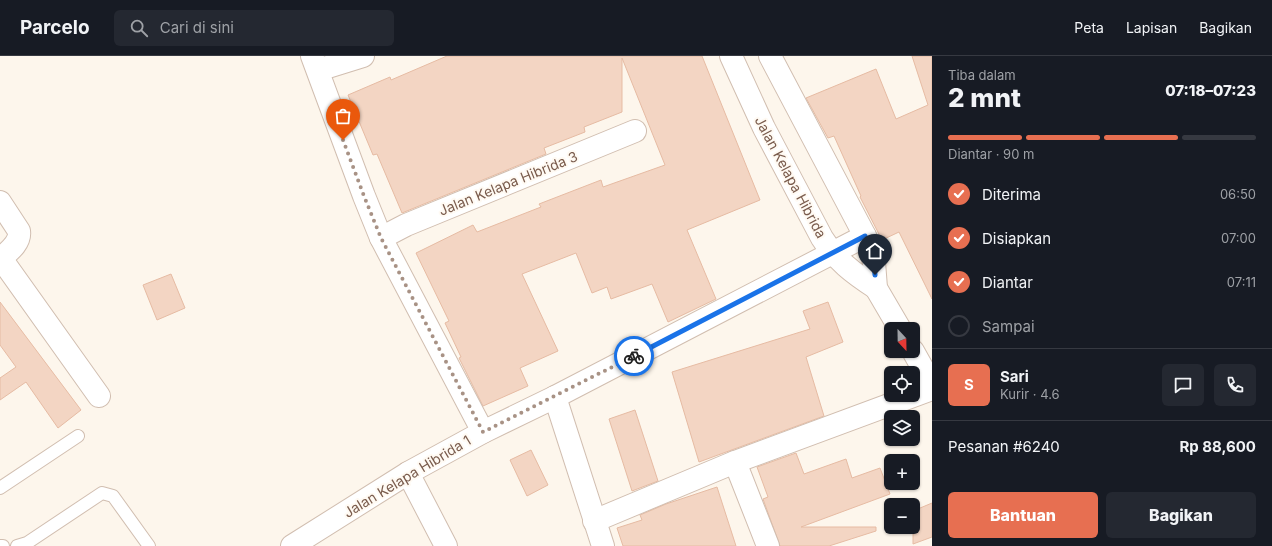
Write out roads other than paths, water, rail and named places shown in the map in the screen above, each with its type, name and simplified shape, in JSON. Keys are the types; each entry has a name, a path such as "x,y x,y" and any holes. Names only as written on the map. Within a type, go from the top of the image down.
{"street":[{"path":"363,56 315,63 381,238 483,432"},
{"name":"Jalan Kelapa Hibrida","path":"731,56 764,128 822,238 832,254 849,270 876,288"},
{"path":"770,56 865,236 874,262 876,288 896,322"},
{"name":"Jalan Kelapa Hibrida 3","path":"381,238 413,222 635,131"},
{"path":"0,202 19,231 20,236 18,242 0,258 99,396"},
{"name":"Jalan Kelapa Hibrida 1","path":"292,546 408,473 483,432 555,397 865,236"},
{"path":"917,358 932,385"},
{"path":"594,521 735,462 932,389"},
{"path":"555,397 603,546"},
{"path":"735,462 768,546"},
{"path":"408,473 442,544"}],"lane":[{"path":"0,488 78,436"},
{"path":"17,546 27,543 102,493 113,496 149,546"}]}
